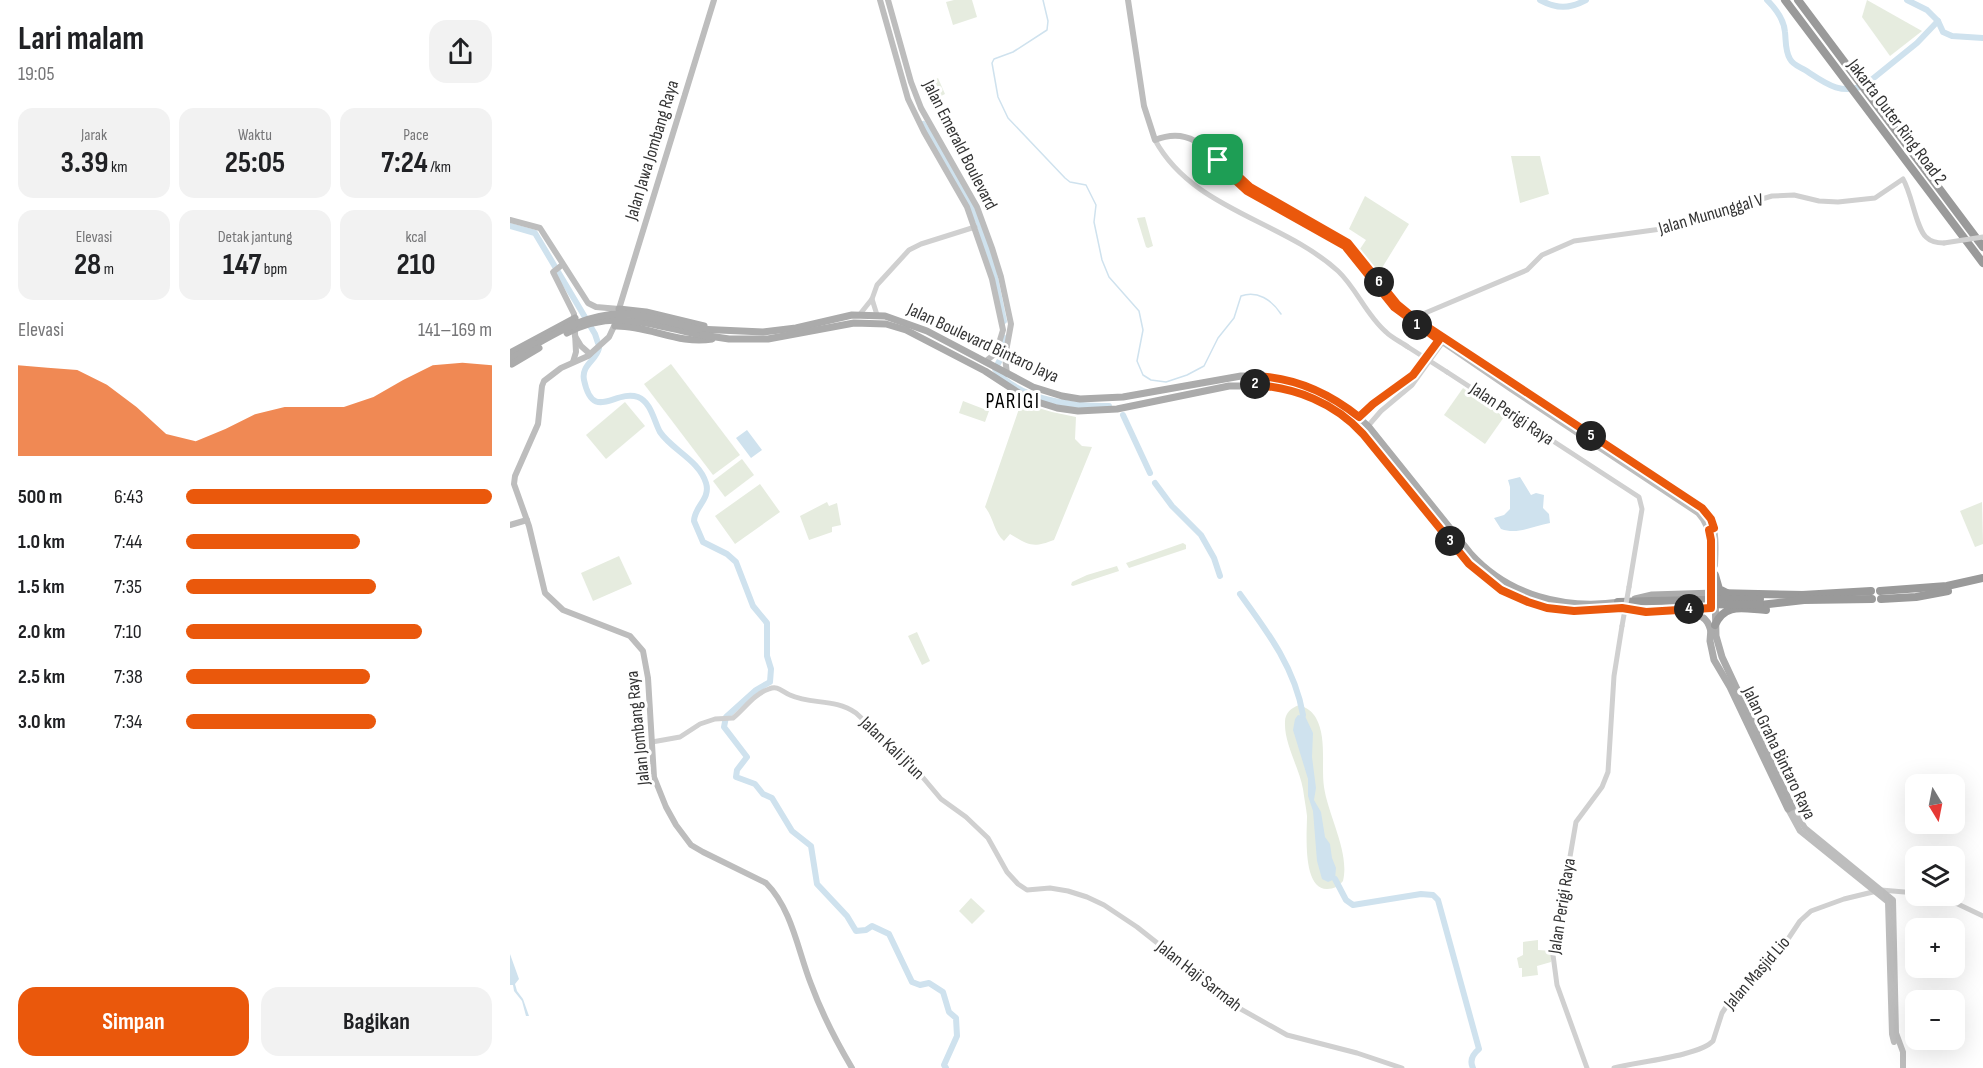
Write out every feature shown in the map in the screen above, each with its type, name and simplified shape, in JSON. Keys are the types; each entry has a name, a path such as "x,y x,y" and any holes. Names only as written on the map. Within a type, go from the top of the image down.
{"highway":[{"name":"Jakarta Outer Ring Road 2","path":"1785,0 1983,263"},
{"name":"Jakarta Outer Ring Road 2","path":"1798,0 1983,247"},
{"path":"1715,575 1719,589 1729,594"},
{"path":"1876,595 1947,586 1983,578"},
{"path":"1713,594 1916,597 1983,583"},
{"path":"1620,605 1760,602 1804,597"},
{"path":"1713,628 1719,615 1726,610 1772,610 1804,597"}],"main road":[{"name":"Jalan Jawa Jombang Raya","path":"619,309 714,0"},
{"name":"Jalan Emerald Boulevard","path":"880,0 909,104 967,207 997,279"},
{"name":"Jalan Emerald Boulevard","path":"888,0 916,97 932,131 956,167 977,207 1011,324 1001,356 1004,372"},
{"path":"1128,0 1141,90 1154,137 1179,135 1190,137 1250,187 1348,243 1397,304 1412,319 1622,460 1702,508 1711,519 1715,575 1713,594"},
{"path":"510,220 540,228 561,266 588,303 596,307 646,312 716,333"},
{"path":"561,266 553,271 575,318 576,356 573,362"},
{"name":"Jalan Jombang Raya","path":"619,309 615,326 609,337 584,359 561,368 544,381 538,424 514,476 515,491 527,520 544,593 563,610 576,617 630,636 643,651 648,678 654,777 666,807 688,840 702,852 766,883 778,896 789,920 823,1017 852,1068"},
{"name":"Jalan Boulevard Bintaro Jaya","path":"511,363 575,323 601,316 622,314 641,316 697,331 741,339 777,338 839,325 872,322 898,327 985,371 1018,394 1047,406 1078,411 1110,410 1220,388 1253,385 1275,387 1306,395 1329,406 1352,423 1465,560 1501,590 1528,602 1560,610 1589,611 1620,605"},
{"name":"Jalan Boulevard Bintaro Jaya","path":"716,333 784,330 860,315 877,315 898,319 927,331 1033,387 1062,396 1086,399 1108,399 1163,391 1221,379 1254,376 1288,380 1334,399 1359,417 1470,553 1495,575 1522,591 1549,600 1620,605"},
{"path":"510,353 575,318"},
{"path":"615,326 633,327 692,340 702,340 716,333"},
{"path":"923,340 928,337 927,331"},
{"path":"575,336 590,354"},
{"path":"932,344 933,339 937,336"},
{"path":"988,363 1001,356"},
{"path":"1253,385 1256,381 1254,376"},
{"path":"1108,399 1110,410"},
{"path":"510,525 527,520"},
{"path":"1712,529 1713,594"},
{"path":"1620,605 1652,595 1713,594"},
{"name":"Jalan Graha Bintaro Raya","path":"1713,594 1713,628 1722,657 1790,808 1804,828 1893,900 1892,943 1896,1034 1903,1052 1902,1068"},
{"path":"1620,605 1646,612 1713,608"},
{"path":"1668,611 1701,616 1713,628"}],"street":[{"name":"Jalan Perigi Raya","path":"1154,137 1174,169 1188,182 1317,256 1338,271 1385,331 1639,496 1642,509 1614,676 1608,772 1602,787 1576,822 1553,954 1557,985 1587,1068"},
{"name":"Jalan Mununggal V","path":"1412,319 1527,270 1542,255 1567,243 1661,229 1772,196 1794,195 1819,201 1838,202 1875,198 1903,178 1912,196 1924,236 1933,242 1944,243 1983,237"},
{"path":"860,315 872,298 877,285 909,250 975,227"},
{"path":"872,298 877,315"},
{"path":"1359,417 1380,398 1413,375 1442,339"},
{"path":"1368,426 1381,411 1412,385 1442,339"},
{"name":"Jalan Kali Ji'un","path":"652,742 680,737 715,719 728,719 754,697 771,688 778,688 796,698 833,702 847,707 914,767 941,799 988,837 1007,872 1018,884 1028,890 1050,888 1068,891 1104,905"},
{"path":"1878,890 1905,892"},
{"name":"Jalan Masjid Lio","path":"1614,1068 1675,1055 1710,1044 1726,1007 1760,967 1784,945 1805,916 1830,903 1878,890"},
{"name":"Jalan Haji Sarmah","path":"1104,905 1137,927 1243,1012 1296,1039 1357,1053 1402,1068"},
{"path":"1962,906 1983,916"}],"shaded area":[{"path":"972,0 977,17 953,25 946,2"},
{"path":"1867,0 1922,31 1890,56 1862,17"},
{"path":"938,78 945,94 933,100 926,84"},
{"path":"1511,156 1540,156 1549,194 1520,203"},
{"path":"1365,196 1409,224 1377,276 1358,252 1366,240 1349,229"},
{"path":"1145,217 1153,246 1148,248 1137,218"},
{"path":"671,364 740,455 713,475 644,384"},
{"path":"1463,388 1504,417 1485,444 1444,415"},
{"path":"963,401 989,411 985,422 959,413"},
{"path":"625,402 645,426 606,459 586,435"},
{"path":"1021,403 1076,417 1075,439 1082,446 1092,447 1054,540 1036,545 1010,534 1004,541 998,534 985,507"},
{"path":"742,459 754,475 725,497 713,481"},
{"path":"760,484 780,512 735,544 715,516"},
{"path":"827,502 829,506 837,503 841,525 832,527 832,532 809,540 800,516"},
{"path":"1982,502 1983,544 1975,547 1960,511"},
{"path":"1183,543 1186,549 1129,568 1126,563"},
{"path":"619,556 632,584 593,601 581,573"},
{"path":"1117,566 1119,571 1071,585 1072,582 1087,575"},
{"path":"917,632 930,661 922,665 908,636"},
{"path":"1299,705 1313,713 1319,726 1323,743 1323,779 1326,798 1344,858 1343,881 1330,889 1319,887 1313,880 1310,870 1303,789 1285,730 1287,713"},
{"path":"971,898 985,911 972,924 959,911"},
{"path":"1538,940 1538,950 1552,951 1551,962 1537,966 1538,975 1522,977 1522,968 1519,968 1517,958 1523,955 1523,942"}],"water":[{"path":"747,430 762,450 751,458 736,438"},
{"path":"1520,477 1531,495 1536,493 1544,495 1543,508 1549,514 1550,523 1519,531 1507,531 1501,529 1494,518 1504,515 1510,509 1508,480"},
{"path":"1298,715 1305,716 1313,733 1312,757 1316,788 1314,800 1321,812 1325,837 1330,844 1336,868 1335,879 1328,882 1322,879 1317,861 1313,811 1308,796 1308,779 1293,730"},
{"path":"510,954 519,979 515,984 517,991 523,999 529,1016 526,1016 522,1001 514,991 513,985 510,985"}],"waterway":[{"path":"1043,0 1048,21 1047,30 1013,52 994,59 992,63 998,97 1008,118 1065,178 1070,182 1086,185 1096,205 1094,222 1102,260 1109,277 1139,311 1143,330 1137,361 1143,375 1151,380 1166,382 1204,366 1218,338 1234,318 1241,296 1258,295 1273,304 1281,314"},
{"path":"1540,0 1563,7 1586,0"},
{"path":"1767,0 1783,23 1786,49 1791,61 1826,83 1841,89 1865,85 1917,43 1938,21 1943,32 1952,36 1983,38"},
{"path":"1907,0 1927,10 1938,21"},
{"path":"923,124 943,154 978,221 993,268 1004,321"},
{"path":"510,226 535,233 595,334 598,343"},
{"path":"1003,337 1001,358 995,369 1005,380 1032,395 1048,400 1080,405 1109,406"},
{"path":"599,348 585,370 584,380 588,393 593,400 599,402 629,396 642,399 649,407 660,432 698,468 703,475 707,489 694,521 703,542 727,554 736,562 753,606 767,623 770,682 756,690 726,717 724,727 747,757 737,770 736,777 755,784 763,794 772,798 792,831 811,846 817,884 847,916 856,931 866,930 872,926 889,934 912,982 920,985 929,983 943,992 949,1012 956,1018 957,1036 944,1065 946,1068"},
{"path":"1123,415 1150,473"},
{"path":"1155,483 1172,506 1201,535 1214,558 1220,576"},
{"path":"1240,594 1270,636 1287,666 1294,681 1303,715"},
{"path":"1335,879 1346,900 1353,905 1421,894 1433,895 1438,900 1479,1049 1472,1057 1473,1068"}],"district":[{"name":"PARIGI","path":"1013,401"}],"route":[{"path":"1218,160 1250,187 1348,243 1397,304 1414,318 1702,508 1711,519 1714,528 1709,530 1711,608 1649,612 1622,608 1589,611 1560,610 1528,602 1501,590 1469,564 1352,423 1329,406 1306,395 1292,390 1253,385 1256,381 1254,376 1288,380 1334,399 1359,417 1394,387 1413,375 1439,340 1394,307 1345,246 1247,191 1221,166 1218,160"}]}
